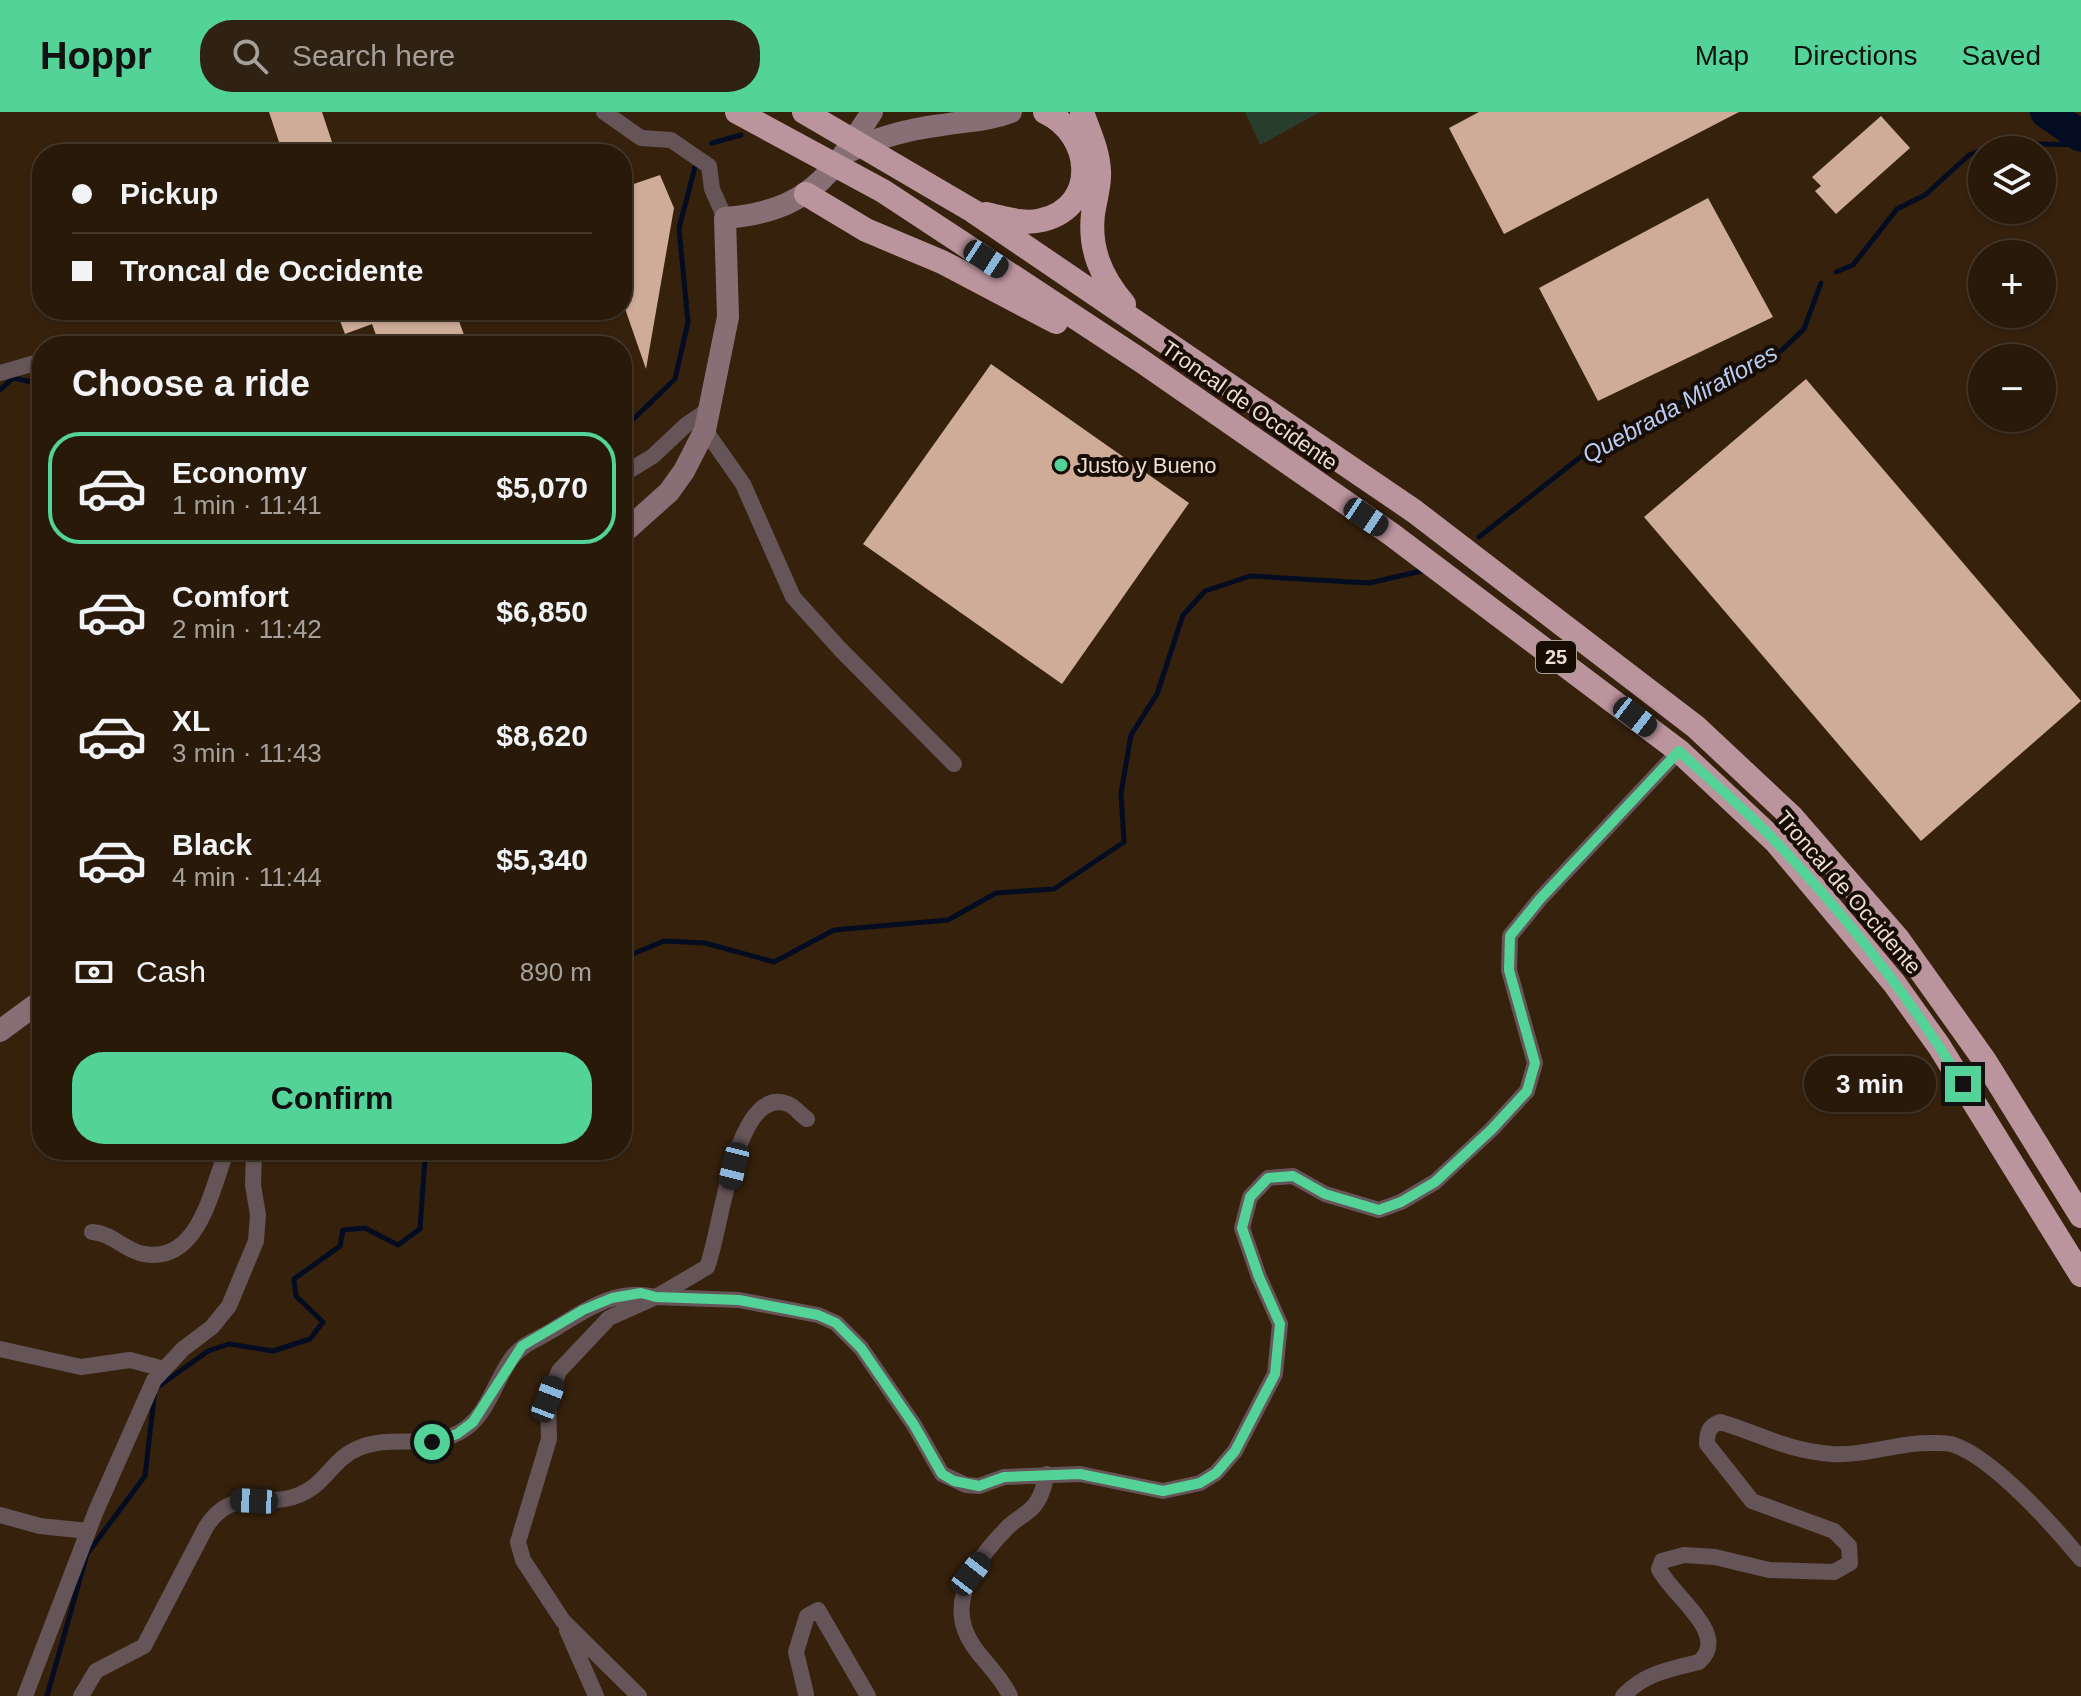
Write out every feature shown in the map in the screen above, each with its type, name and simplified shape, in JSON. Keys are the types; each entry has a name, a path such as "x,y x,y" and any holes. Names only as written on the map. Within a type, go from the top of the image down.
{"highway":[{"name":"Troncal de Occidente","path":"737,112 883,191 1140,360 1391,534 1679,751 1776,842 1894,983 1939,1046 2081,1275"},
{"name":"Troncal de Occidente","path":"804,112 973,211 1414,511 1630,674 1744,769 1832,860 1922,969 1985,1061 2081,1216"},
{"path":"973,211 1029,223 1045,220 1070,203 1083,176 1084,157 1070,129 1045,112"},
{"path":"1082,112 1098,156 1098,191 1092,230 1100,270 1124,303 1161,338"},
{"path":"806,194 866,230 942,262 1007,295 1241,431"}],"street":[{"path":"604,112 641,138 671,140 709,166 712,189 725,218 728,317 708,420 684,471 669,492 632,525"},
{"path":"725,218 754,216 781,208 806,194 828,176 872,112"},
{"path":"845,154 875,139 946,118 977,122 1011,112"},
{"path":"0,373 32,364"},
{"path":"632,469 653,456 686,425 708,420"},
{"path":"708,420 743,484 793,597 954,764"},
{"path":"81,1696 96,1671 144,1646 206,1527 220,1509 235,1500 273,1502 293,1498 312,1487 338,1460 358,1448 378,1443 432,1442 457,1434 480,1415 522,1346 583,1310 612,1298 641,1293 656,1297 739,1300 818,1315 836,1323 861,1348 914,1425 942,1474 954,1481 979,1486 1004,1477 1080,1474 1163,1491 1200,1483 1216,1473 1235,1451 1275,1374 1280,1324 1242,1228 1250,1197 1268,1178 1293,1176 1325,1194 1379,1210 1401,1202 1435,1182 1492,1129 1527,1091 1535,1063 1509,970 1510,936 1540,899 1679,751"},
{"path":"0,1031 32,1007"},
{"path":"596,1696 563,1621 523,1560 518,1542 549,1439 548,1399 559,1371 609,1318 656,1297 707,1267 741,1136 755,1111 770,1102 788,1104 807,1119"},
{"path":"92,1232 102,1232 142,1254 162,1254 172,1249 190,1235 202,1217 224,1160"},
{"path":"25,1696 88,1531 154,1380 183,1349 212,1327 229,1306 256,1241 254,1160"},
{"path":"0,1349 81,1367 130,1360 164,1369"},
{"path":"1623,1696 1636,1682 1666,1669 1699,1662 1710,1648 1710,1637 1703,1625 1665,1582 1659,1569 1662,1561 1684,1555 1715,1557 1769,1570 1834,1572 1850,1563 1849,1546 1834,1531 1752,1501 1707,1444 1707,1433 1712,1425 1720,1422 1774,1444 1802,1451 1836,1454 1901,1444 1952,1444 1986,1463 2033,1504 2081,1559"},
{"path":"1010,1696 1001,1677 969,1639 964,1626 962,1600 971,1574 1008,1527 1033,1508 1040,1498 1047,1474"},
{"path":"0,1515 40,1526 88,1531"},
{"path":"806,1694 796,1652 807,1616 818,1610 868,1696"},
{"path":"563,1621 639,1696"}],"green space":[{"path":"1245,112 1320,112 1260,145"}],"building":[{"path":"269,112 322,112 333,144 280,144"},
{"path":"1479,112 1739,112 1504,234 1449,128"},
{"path":"1881,116 1910,148 1836,214 1815,191 1821,186 1812,177"},
{"path":"660,175 674,208 646,369 629,320 632,320 632,185"},
{"path":"1708,198 1773,317 1598,401 1539,288"},
{"path":"340,320 459,320 464,336 376,336 372,324 345,334"},
{"path":"991,364 1189,503 1062,684 863,544"},
{"path":"1806,379 2081,701 1921,841 1644,517"}],"waterway":[{"path":"2046,112 2081,136"},
{"path":"712,143 741,135"},
{"name":"Quebrada Miraflores","path":"2056,144 2081,145"},
{"name":"Quebrada Miraflores","path":"1836,272 1853,265 1897,209 1925,195 1968,156"},
{"path":"632,420 675,379 688,322 679,228 695,167"},
{"name":"Quebrada Miraflores","path":"1479,537 1592,448 1781,351 1804,329 1821,283"},
{"path":"0,390 13,378 32,382"},
{"name":"Quebrada Miraflores","path":"632,954 664,941 705,943 774,962 834,930 948,920 996,893 1054,889 1124,842 1121,793 1131,735 1157,694 1183,615 1205,591 1250,576 1369,583 1426,570"},
{"name":"Quebrada Miraflores","path":"47,1696 87,1554 145,1476 155,1389 208,1351 229,1344 273,1351 310,1339 323,1322 296,1296 294,1279 340,1246 343,1230 365,1228 398,1245 420,1229 425,1160"}],"place":[{"name":"Justo y Bueno","path":"1061,465"}],"route":[{"path":"432,1442 466,1429 480,1415 522,1346 583,1310 612,1298 641,1293 656,1297 739,1300 818,1315 836,1323 861,1348 914,1425 942,1474 954,1481 979,1486 1004,1477 1080,1474 1163,1491 1200,1483 1216,1473 1235,1451 1275,1374 1280,1324 1242,1228 1250,1197 1268,1178 1293,1176 1325,1194 1379,1210 1401,1202 1435,1182 1492,1129 1527,1091 1535,1063 1509,970 1507,954 1510,936 1540,899 1679,751 1776,842 1837,912 1917,1014 1963,1084"}]}
